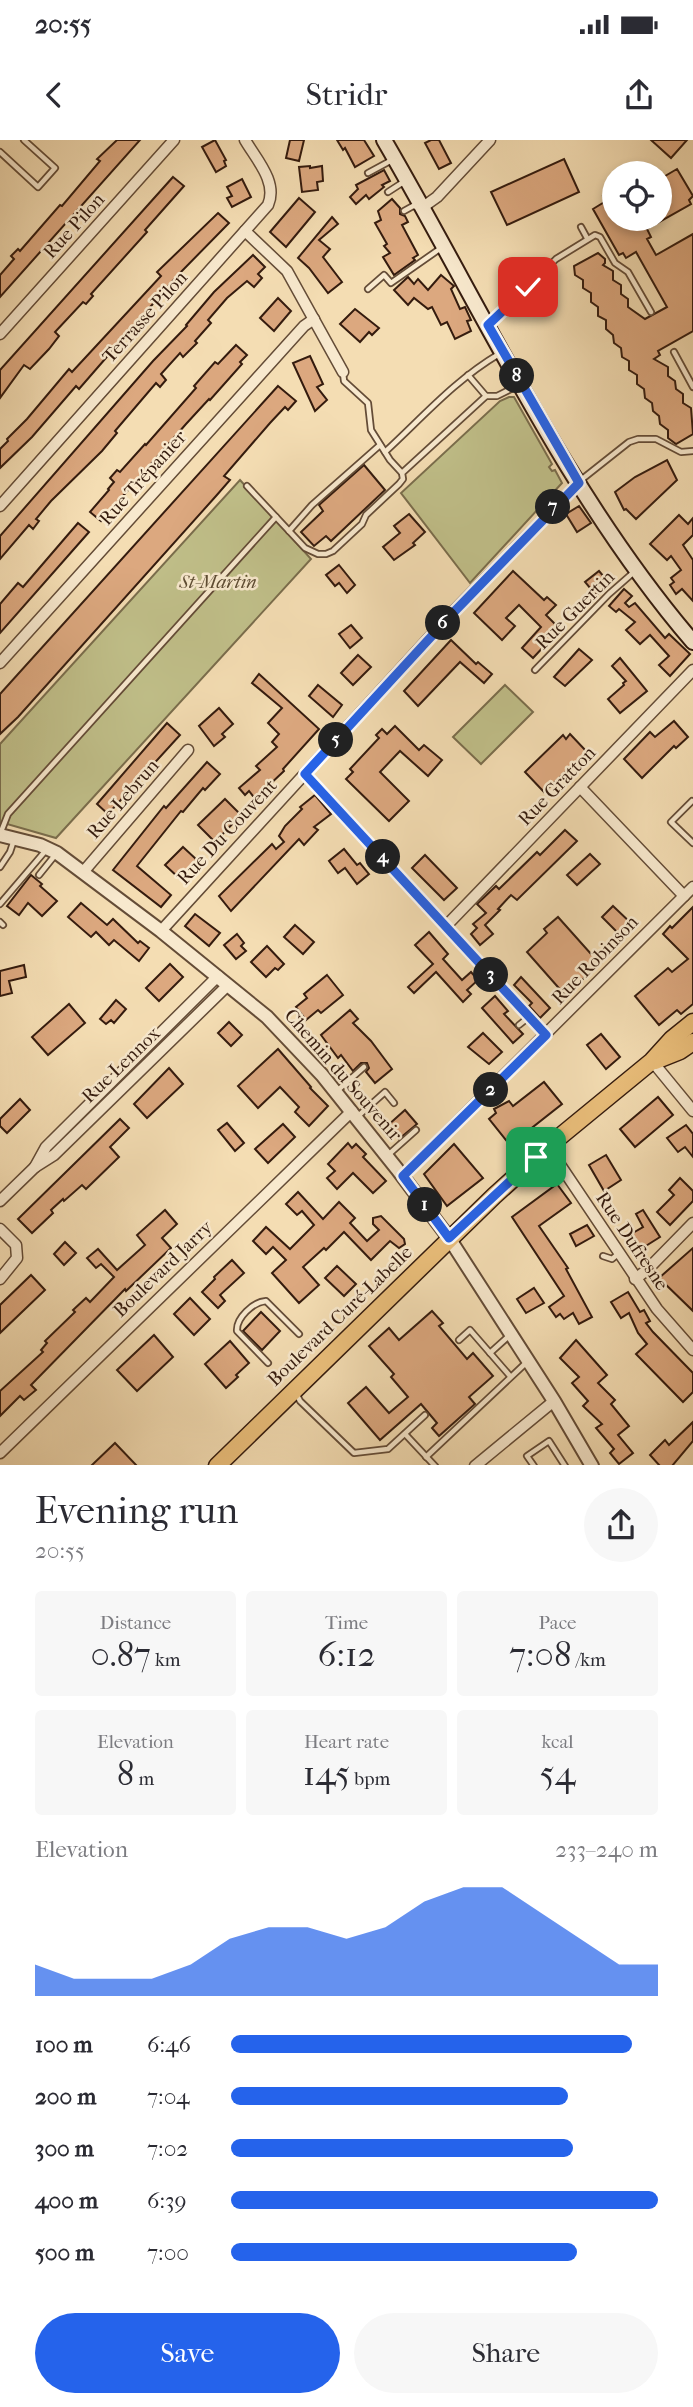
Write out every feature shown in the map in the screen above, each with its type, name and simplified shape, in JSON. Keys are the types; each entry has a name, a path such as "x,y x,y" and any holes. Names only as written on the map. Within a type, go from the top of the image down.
{"main road":[{"path":"384,140 579,483 636,570 693,642"},
{"name":"Boulevard Curé-Labelle","path":"218,1465 449,1238 548,1147 652,1062 672,1039 693,1022"},
{"name":"Boulevard Curé-Labelle","path":"652,1062 680,1051 693,1042"}],"street":[{"name":"Rue Pilon","path":"0,334 174,140"},
{"name":"Terrasse Pilon","path":"0,506 268,205 272,194 267,177 245,140"},
{"path":"423,208 437,197 490,140"},
{"path":"245,231 287,271 343,372"},
{"name":"Rue Trépanier","path":"0,663 306,324 314,319"},
{"name":"Rue Du Couvent","path":"161,931 460,604 579,483"},
{"name":"Rue Gratton","path":"446,926 693,670"},
{"name":"Rue Lebrun","path":"84,872 188,750"},
{"path":"305,774 546,1035"},
{"path":"580,788 684,896"},
{"name":"Chemin du Souvenir","path":"0,835 52,850 161,931 271,1020 354,1114 449,1238 512,1333 592,1465"},
{"name":"Rue Robinson","path":"403,1176 693,887"},
{"name":"Rue Lennox","path":"0,1200 35,1167 46,1147 223,981"},
{"path":"652,1062 693,1111"},
{"name":"Boulevard Jarry","path":"0,1453 354,1114"},
{"name":"Rue Dufresne","path":"548,1147 635,1279 693,1350"},
{"path":"635,1279 693,1223"},
{"path":"0,1229 16,1245 17,1258 0,1279"},
{"path":"475,1465 554,1401"}],"lane":[{"path":"0,152 38,187 55,168 24,140"},
{"path":"368,173 395,158"},
{"path":"388,192 407,180"},
{"path":"404,211 413,206 423,208"},
{"path":"581,227 587,238"},
{"path":"488,325 556,259 595,235 600,237 615,263 628,272 651,312"},
{"path":"368,289 384,275 391,283 444,246"},
{"path":"385,452 468,375 503,352"},
{"path":"674,352 693,387"},
{"path":"343,372 344,381 368,404 370,427 402,473"},
{"path":"468,375 486,396"},
{"path":"247,486 311,552 330,553 362,524 366,515 401,481 402,473 486,396 501,394 521,383"},
{"path":"579,483 585,475 629,442 638,439 656,439 681,452 693,451"},
{"path":"289,531 312,505 380,445"},
{"path":"0,835 8,814 276,517"},
{"name":"Rue Guertin","path":"535,670 608,594 636,570"},
{"path":"692,801 671,822 693,843"},
{"path":"0,867 15,839"},
{"path":"38,875 52,850"},
{"path":"0,904 52,850"},
{"path":"519,1025 528,1017"},
{"path":"336,1092 364,1068"},
{"path":"354,1114 385,1092 394,1103"},
{"path":"387,1155 416,1130"},
{"path":"603,1256 612,1259 619,1253"},
{"path":"268,1363 237,1331 239,1321 255,1304 266,1301 299,1334"},
{"path":"458,1340 470,1330 510,1376"},
{"path":"490,1353 512,1333"},
{"path":"426,1457 529,1360"},
{"path":"294,1389 300,1401 354,1453 388,1449 425,1415"},
{"path":"405,1434 435,1465"},
{"path":"534,1465 527,1456 549,1441 565,1465"}],"green space":[{"path":"514,397 552,464 549,467 552,471 555,470 562,483 470,583 401,493 500,401"},
{"name":"St-Martin","path":"240,480 311,559 56,838 0,822 0,744"},
{"path":"505,685 533,712 481,764 453,737"}],"building":[{"path":"117,140 140,140 0,297 0,275 14,259 11,256 18,249 20,251 60,205 62,206 100,161 97,159"},
{"path":"215,140 226,160 226,166 216,172 202,147"},
{"path":"290,140 304,140 299,161 286,158"},
{"path":"337,140 364,140 374,156 355,167 345,148 343,150"},
{"path":"439,140 451,163 439,169 425,143"},
{"path":"651,140 687,140 671,158"},
{"path":"564,159 579,192 507,225 491,192"},
{"path":"322,166 323,181 317,182 318,190 302,192 299,167"},
{"path":"677,169 693,196 689,200 691,204 672,215 672,172"},
{"path":"384,170 390,181 382,185 384,187 369,199 366,195 356,204 350,197 358,189 356,185"},
{"path":"173,177 184,186 91,294 93,296 86,304 83,302 55,332 59,336 49,349 30,369 24,365 0,398 0,370"},
{"path":"242,179 251,197 232,207 227,198 232,196 227,187"},
{"path":"299,198 315,212 286,247 270,232"},
{"path":"392,199 408,222 402,225 418,255 394,275 383,257 390,253 384,246 387,244 375,223 381,220 378,211"},
{"path":"602,203 602,225 593,209"},
{"path":"218,213 229,223 178,275 79,389 76,386 32,437 0,468 0,449 7,439 69,369 72,372 161,276 157,272"},
{"path":"332,217 338,224 319,240 330,249 323,257 342,282 328,293 298,258"},
{"path":"605,231 648,231 651,237 647,239 656,255 693,234 693,331 658,351 660,355 654,359 668,367 668,376 675,381 676,389 683,394 683,403 691,408 693,434 676,444 668,438 668,430 660,424 652,403 645,398 644,389 637,384 637,375 629,370 629,361 622,357 621,348 614,343 613,335 606,329 606,320 598,316 598,307 591,302 591,293 583,288 583,280 575,275 574,266 598,253 605,259 603,265 613,271 613,280 621,285 621,294 628,299 628,307 645,319 667,307 636,252 626,258 623,253 619,255"},
{"path":"253,255 265,267 258,274 262,278 254,287 247,281 227,298 208,320 211,323 195,341 197,343 183,357 180,353 161,374 166,380 160,387 156,383 115,431 117,433 102,451 51,501 36,519 39,521 33,529 29,525 0,559 0,536 153,361 187,326 214,292"},
{"path":"441,275 454,286 451,289 460,309 465,307 471,320 467,321 471,331 455,339 447,322 441,325 432,307 428,309 414,298 408,305 394,290 408,277 414,284 418,279 428,290"},
{"path":"278,298 291,311 274,331 260,318"},
{"path":"355,309 379,328 372,335 369,332 360,342 340,324"},
{"path":"236,345 247,355 240,362 242,364 101,521 90,512 114,482 110,478 117,470 120,472 146,445 215,362 218,364"},
{"path":"310,356 323,384 317,387 327,400 315,411 293,363"},
{"path":"278,386 296,401 288,410 285,407 270,423 224,476 230,480 0,734 0,694"},
{"path":"667,460 677,480 636,519 624,510 615,492 635,477"},
{"path":"364,465 385,490 331,541 326,536 314,546 301,532 323,511 319,505"},
{"path":"579,506 591,523 577,532 566,514"},
{"path":"409,514 425,532 413,543 415,545 394,560 383,547 400,533 394,526"},
{"path":"679,515 688,524 693,518 693,535 683,545 693,560 693,601 682,589 676,594 670,585 674,582 671,578 681,570 671,556 667,560 650,544"},
{"path":"78,523 89,532 0,633 0,604 18,583 23,587"},
{"path":"339,565 355,585 347,593 339,583 335,586 326,575"},
{"path":"513,571 544,600 547,597 556,605 546,615 560,629 533,658 522,648 541,627 519,605 506,618 515,626 502,640 474,613"},
{"path":"599,571 610,584 596,595 585,582"},
{"path":"624,589 632,596 625,603 629,607 635,603 665,638 669,634 690,654 670,676 659,665 669,656 650,635 640,644 626,630 635,622 619,609 616,612 609,606"},
{"path":"351,625 362,638 350,648 339,634"},
{"path":"451,640 476,664 478,662 492,674 484,683 460,662 418,706 404,691"},
{"path":"579,649 592,660 565,686 554,677"},
{"path":"358,655 371,667 353,685 341,673"},
{"path":"620,658 647,691 620,713 608,699 626,681 612,666"},
{"path":"259,674 319,729 256,800 249,791 245,795 239,788 260,770 256,766 277,747 272,742 279,734 268,723 282,708 252,683"},
{"path":"318,685 342,705 333,717 309,696"},
{"path":"219,708 233,724 222,734 225,737 214,746 199,726"},
{"path":"674,721 688,737 676,748 674,746 642,778 624,759 650,732 655,737"},
{"path":"167,723 180,735 108,814 97,804"},
{"path":"395,726 419,750 424,745 442,760 428,776 400,751 380,772 409,801 389,821 346,779 353,772 350,769 379,738 376,735 382,729 387,734"},
{"path":"570,734 587,752 544,792 525,772 563,735 566,739"},
{"path":"207,762 220,774 205,790 203,788 183,812 181,811 137,866 171,895 161,907 113,870 164,806 166,808"},
{"path":"315,795 331,814 314,827 318,830 304,845 299,839 231,911 219,896 272,844 276,849 284,842 279,836 285,826 302,809 300,807"},
{"path":"225,799 241,815 215,842 198,825"},
{"path":"565,830 577,841 517,900 511,895 485,925 493,934 480,945 471,934 477,928 473,924 486,913 477,904 496,886 499,889 537,852 540,855"},
{"path":"183,847 197,860 179,878 165,865"},
{"path":"344,849 357,865 360,863 369,874 357,884 345,868 338,873 329,861"},
{"path":"590,854 600,864 577,885 567,875"},
{"path":"425,855 457,888 444,900 412,868"},
{"path":"31,875 57,901 42,916 28,903 19,915 7,906"},
{"path":"81,903 107,925 113,919 138,943 140,941 149,948 139,961 114,940 109,945 96,932 91,937 68,917"},
{"path":"613,906 633,925 622,937 602,917"},
{"path":"693,907 693,1004 681,1014 677,1010 659,1025 635,996 668,968 672,972 688,959 663,934"},
{"path":"195,914 220,933 209,946 185,926"},
{"path":"558,917 591,954 593,952 602,962 565,995 527,952 547,933 544,929"},
{"path":"295,925 314,942 303,954 284,937"},
{"path":"429,932 448,954 443,959 462,980 471,972 478,980 467,990 471,994 463,1002 436,972 414,993 408,987 433,964 415,945"},
{"path":"237,934 246,951 236,959 224,945"},
{"path":"267,946 284,964 266,977 251,962"},
{"path":"170,964 183,977 159,1001 146,988"},
{"path":"24,965 26,977 9,981 12,993 0,996 0,971"},
{"path":"327,975 343,995 321,1013 318,1010 306,1020 296,1007 307,998 304,994"},
{"path":"521,977 550,1008 540,1018 529,1006 532,1003 514,985"},
{"path":"495,996 508,1011 504,1014 523,1034 513,1043 482,1008"},
{"path":"116,1000 126,1009 114,1023 111,1020 106,1024 100,1019"},
{"path":"69,1004 85,1023 48,1055 32,1037"},
{"path":"350,1010 358,1019 353,1023 392,1069 375,1083 366,1072 369,1068 367,1063 361,1063 353,1071 341,1055 338,1058 321,1035"},
{"path":"229,1022 242,1035 231,1046 218,1033"},
{"path":"483,1033 502,1052 489,1064 468,1047"},
{"path":"601,1034 620,1057 606,1069 587,1045"},
{"path":"278,1049 328,1106 309,1126 295,1112 299,1107 280,1087 258,1108 238,1086"},
{"path":"169,1068 183,1084 147,1118 134,1104"},
{"path":"544,1082 562,1104 510,1145 489,1119 496,1113 494,1109 509,1101 513,1106"},
{"path":"658,1097 673,1115 635,1147 620,1129"},
{"path":"20,1099 30,1110 7,1133 0,1126 0,1119"},
{"path":"405,1110 417,1124 399,1139 387,1126"},
{"path":"120,1119 129,1128 110,1147 119,1157 86,1189 82,1185 64,1201 63,1199 32,1233 18,1219"},
{"path":"227,1123 244,1143 235,1151 218,1130"},
{"path":"283,1124 295,1137 268,1163 255,1149"},
{"path":"686,1125 693,1134 693,1157 685,1147 678,1152 667,1138"},
{"path":"348,1143 352,1148 356,1144 366,1154 363,1157 386,1181 373,1193 353,1173 337,1189 327,1178 335,1171 328,1164"},
{"path":"454,1144 483,1178 447,1206 424,1174"},
{"path":"606,1155 621,1180 604,1191 589,1165"},
{"path":"680,1178 693,1191 693,1201 670,1225 657,1212 674,1195 669,1190"},
{"path":"557,1184 571,1203 539,1226 568,1268 566,1269 592,1317 579,1324 573,1313 564,1319 560,1314 556,1317 549,1307 564,1296 512,1217"},
{"path":"298,1192 323,1219 339,1202 355,1218 350,1223 367,1241 379,1230 373,1224 373,1218 381,1216 404,1239 405,1244 399,1248 390,1241 371,1260 344,1232 303,1267 319,1285 299,1303 272,1273 286,1260 273,1247 266,1254 253,1241 266,1227 290,1249 314,1225 302,1211 297,1215 286,1204"},
{"path":"165,1210 177,1224 162,1238 171,1248 126,1291 125,1289 31,1385 36,1390 24,1400 20,1396 0,1416 0,1391 43,1352 41,1350 47,1343 45,1341 75,1312 73,1310 86,1298 90,1302 114,1277 101,1264 96,1268 87,1258 98,1249 117,1270 145,1245 137,1235"},
{"path":"643,1210 660,1237 641,1249 631,1234 643,1227 636,1214"},
{"path":"587,1225 594,1236 576,1246 570,1234"},
{"path":"65,1242 76,1253 64,1265 54,1254"},
{"path":"693,1248 693,1311 659,1278"},
{"path":"232,1260 244,1273 220,1295 225,1301 218,1308 202,1292"},
{"path":"337,1266 356,1284 344,1296 325,1278"},
{"path":"31,1275 45,1290 0,1333 0,1305"},
{"path":"534,1288 544,1303 526,1313 517,1299"},
{"path":"628,1292 640,1312 644,1310 650,1321 646,1323 653,1332 693,1373 693,1392 683,1402 636,1354 647,1344 638,1333 629,1313 621,1318 611,1302"},
{"path":"190,1298 210,1319 194,1335 174,1314"},
{"path":"432,1311 443,1323 439,1326 467,1359 473,1353 493,1376 469,1397 475,1404 439,1436 432,1428 437,1423 421,1404 380,1440 348,1403 366,1387 389,1413 408,1397 391,1377 394,1374 369,1346 389,1328 399,1340"},
{"path":"261,1312 280,1331 262,1350 243,1331"},
{"path":"154,1335 173,1357 137,1391 117,1370"},
{"path":"576,1340 607,1375 598,1383 615,1400 611,1404 629,1426 618,1435 633,1453 619,1464 610,1453 614,1449 596,1428 602,1424 583,1406 588,1401 572,1383 579,1377 560,1358"},
{"path":"230,1341 249,1363 226,1388 205,1364"},
{"path":"693,1422 693,1441 673,1465 659,1465 650,1455 665,1440 669,1445"},
{"path":"115,1443 136,1465 92,1465"}],"route":[{"path":"528,287 488,325 579,483 452,614 305,774 546,1035 403,1176 449,1238 536,1157"}]}
